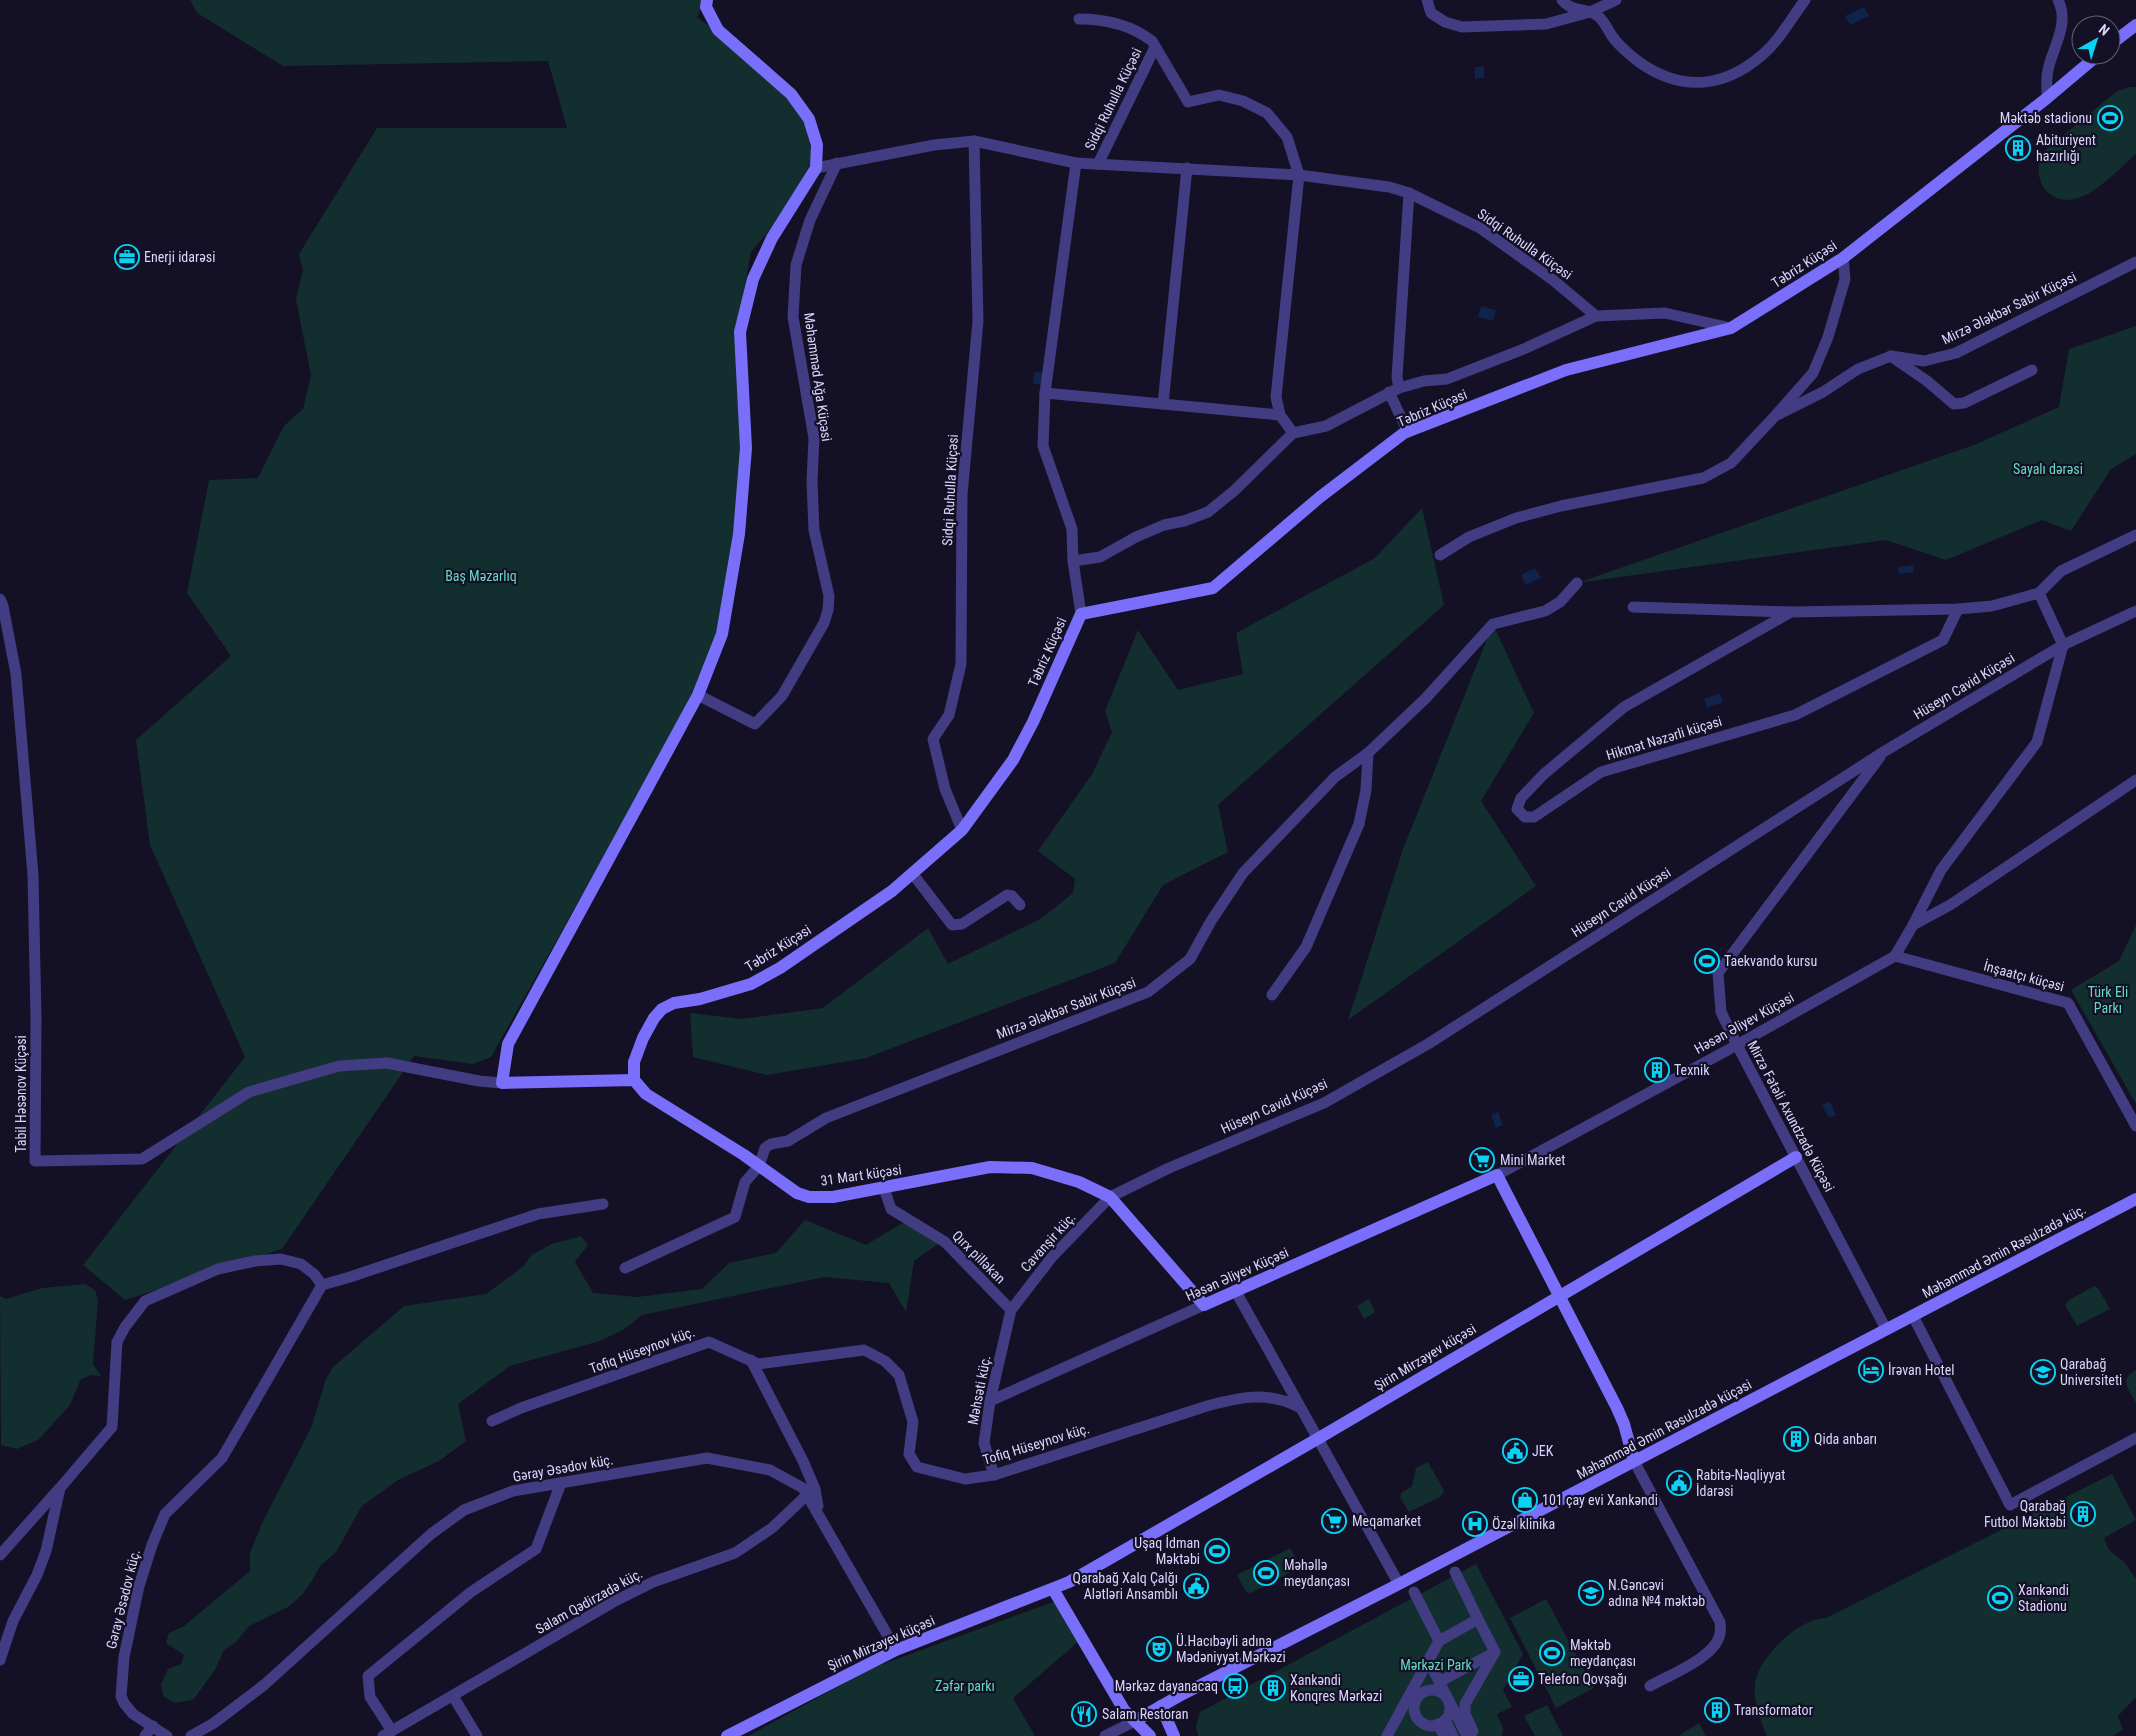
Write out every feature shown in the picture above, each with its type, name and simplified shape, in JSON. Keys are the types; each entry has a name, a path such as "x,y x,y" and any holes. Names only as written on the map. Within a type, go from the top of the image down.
{"street":[{"path":"634,1080 502,1083 508,1044 698,695 722,634 739,534 746,448 740,332 753,279 772,238 816,168 817,145 809,119 792,94 718,30 706,6 707,0"},
{"path":"1427,0 1431,13 1445,22 1462,27 1546,24 1590,12 1616,0"},
{"path":"1562,0 1573,9 1590,12 1600,17 1613,37 1639,62 1666,77 1694,84 1718,81 1739,72 1761,56 1806,0"},
{"path":"2047,98 2048,70 2063,25 2058,0"},
{"path":"1079,19 1098,19 1144,35 1152,42 1188,102 1219,95 1244,101 1267,113 1287,137 1299,175 1276,397 1280,415 1293,433"},
{"path":"2121,36 2136,25"},
{"name":"Sidqi Ruhulla Küçəsi","path":"1098,164 1155,47"},
{"path":"2047,98 2086,65"},
{"name":"Təbriz Küçəsi","path":"634,1080 634,1062 643,1038 654,1018 662,1009 674,1003 700,999 758,980 780,968 892,891 962,830 1013,760 1033,722 1080,614 1213,588 1320,498 1383,448 1408,432 1566,370 1731,328 1842,258 2047,98"},
{"name":"Sidqi Ruhulla Küçəsi","path":"816,168 934,145 974,141 1076,163 1299,175 1390,187 1409,193 1480,228 1553,280 1596,316"},
{"name":"Sidqi Ruhulla Küçəsi","path":"962,830 945,788 933,739 949,715 962,664 962,495 978,321 974,141"},
{"name":"Məhəmməd Ağa Küçəsi","path":"698,695 755,724 782,696 824,623 829,596 814,530 812,482 814,438 793,317 796,265 810,220 837,163"},
{"path":"1076,163 1045,393 1043,446 1072,529 1073,561 1080,614"},
{"path":"1162,404 1187,168"},
{"path":"1408,432 1394,390 1397,377 1409,193"},
{"path":"1440,555 1469,537 1516,518 1561,506 1703,478 1731,463 1813,373 1845,279 1842,258"},
{"name":"Mirzə Ələkbər Sabir Küçəsi","path":"1891,356 1924,361 1956,353 2136,262"},
{"path":"1073,561 1100,558 1136,537 1164,525 1184,521 1208,512 1235,490 1293,433 1326,426 1394,390 1424,381 1447,379 1526,348 1596,316 1665,313 1731,328"},
{"path":"1775,416 1823,392 1858,369 1891,356 1927,381 1954,404 1964,403 2032,370"},
{"path":"1045,393 1280,415"},
{"name":"Hikmət Nəzərli küçəsi","path":"1633,607 1791,612 1958,609 1992,606 2039,593 2061,571 2136,535"},
{"name":"Mirzə Ələkbər Sabir Küçəsi","path":"759,1166 765,1148 771,1144 788,1141 826,1118 1148,992 1190,959 1211,921 1243,873 1334,777 1368,753 1426,699 1493,624 1545,611 1560,602 1577,583"},
{"path":"1895,956 1941,870 2038,742 2063,645 2039,593"},
{"name":"Tabil Həsənov Küçəsi","path":"0,599 16,674 32,875 36,1018 35,1161 142,1159 250,1092 339,1066 387,1063 479,1081 502,1083"},
{"name":"Hikmət Nəzərli küçəsi","path":"1791,612 1624,707 1544,774 1520,798 1517,809 1524,816 1534,817 1601,772 1795,715 1943,640 1958,609"},
{"name":"Hüseyn Cavid Küçəsi","path":"1110,1197 1169,1168 1324,1103 1413,1052 1885,751 2063,645 2136,611"},
{"name":"Mirzə Fətəli Axundzadə Küçəsi","path":"1885,751 1718,972 1722,1012 1737,1045 1886,1329"},
{"path":"1272,995 1306,947 1359,824 1366,790 1368,753"},
{"path":"1913,925 1950,905 2136,780"},
{"path":"912,873 952,925 962,924 1007,895 1012,896 1020,905"},
{"name":"Həsən Əliyev Küçəsi","path":"990,1402 1235,1290 1497,1175 1737,1045 1895,956"},
{"name":"İnşaatçı küçəsi","path":"1895,956 2068,1003 2136,1126"},
{"name":"31 Mart küçəsi","path":"634,1080 646,1094 759,1166 797,1193 809,1197 833,1197 990,1167 1032,1168 1079,1182 1110,1197 1204,1305"},
{"name":"Şirin Mirzəyev küçəsi","path":"727,1736 896,1650 1069,1582 1319,1438 1559,1294 1796,1157"},
{"path":"625,1268 735,1217 745,1182 759,1166"},
{"path":"1497,1175 1617,1408 1624,1424 1634,1461 1720,1622 1720,1634 1714,1646 1704,1656 1650,1686"},
{"name":"Qırx pilləkan","path":"884,1188 891,1209 945,1242 1011,1310"},
{"name":"Cavanşir küç.","path":"1011,1310 1052,1257 1110,1197"},
{"name":"Məhəmməd Əmin Rəsulzadə küç.","path":"1886,1329 2136,1199"},
{"path":"0,1554 112,1427 117,1342 125,1327 145,1301 218,1269 255,1261 282,1259 301,1264 314,1274 322,1285 538,1214 603,1204"},
{"name":"Gəray Əsədov küç.","path":"167,1736 133,1714 121,1696 124,1657 137,1595 152,1545 165,1514 222,1458 322,1285"},
{"path":"1235,1290 1399,1584"},
{"name":"Məhsəti küç.","path":"994,1475 984,1443 990,1402 1011,1310"},
{"path":"1913,1316 2010,1505 2136,1438"},
{"name":"Məhəmməd Əmin Rəsulzadə küçəsi","path":"1135,1721 1886,1329"},
{"name":"Tofiq Hüseynov küç.","path":"492,1421 521,1408 709,1342 758,1364 864,1350 885,1361 899,1376 913,1422 909,1454 917,1467 965,1479 994,1475 1207,1406 1241,1397 1283,1399 1299,1407"},
{"path":"751,1360 809,1475 815,1489 819,1515"},
{"name":"Gəray Əsədov küç.","path":"191,1736 214,1723 264,1685 431,1534 464,1510 513,1491 707,1458 770,1470 803,1488 896,1650"},
{"path":"387,1734 370,1697 368,1676 471,1592 536,1550 561,1483"},
{"path":"0,1660 13,1621 33,1583 46,1551 60,1488"},
{"name":"Salam Qədirzadə küç.","path":"387,1734 615,1601 653,1582 735,1553 772,1528 808,1494"},
{"path":"1454,1572 1496,1652"},
{"path":"1053,1589 1124,1710 1150,1736"},
{"path":"1414,1592 1439,1641"},
{"path":"1389,1731 1439,1641 1478,1619"},
{"path":"1439,1682 1496,1652"},
{"path":"1428,1660 1468,1736 1473,1731 1465,1714 1465,1704 1496,1652"},
{"path":"1389,1731 1402,1722 1420,1721 1431,1726 1442,1722 1449,1712 1449,1700 1440,1692 1434,1690 1423,1692 1414,1706 1420,1721"},
{"path":"453,1696 477,1736"},
{"path":"1161,1706 1174,1736"},
{"path":"1105,1736 1135,1721"},
{"path":"1442,1722 1444,1736"},
{"path":"1442,1722 1453,1736"},
{"path":"145,1736 153,1726"}],"green space":[{"name":"Baş Məzarlıq","path":"190,0 705,0 697,17 759,64 801,104 813,159 781,217 751,252 738,323 743,449 723,621 700,685 491,1057 473,1064 414,1056 282,1249 125,1300 83,1265 245,1057 150,845 136,740 231,656 187,593 209,480 258,478 284,426 303,409 311,376 296,299 303,270 299,254 377,128 567,128 548,61 283,66 197,13"},
{"name":"Məktəb stadionu","path":"2136,87 2136,154 2108,179 2086,195 2064,200 2053,196 2045,190 2039,178 2039,169 2040,161 2046,150 2117,91"},
{"name":"Sayalı dərəsi","path":"2136,326 2136,454 2111,469 2071,531 2042,520 1946,560 1886,540 1577,583 1974,445 2059,407 2069,349"},
{"path":"1422,508 1444,605 1218,805 1228,852 1163,885 1115,963 866,1058 767,1075 693,1057 690,1013 742,1019 823,1008 928,928 948,964 1042,918 1073,893 1075,879 1038,851 1092,774 1112,732 1105,711 1138,630 1178,690 1243,674 1236,633 1375,558"},
{"path":"1493,624 1534,713 1481,801 1536,886 1348,1020 1403,849"},
{"name":"Türk Eli Parkı","path":"2136,925 2136,1104 2071,990 2119,961"},
{"path":"805,1220 866,1245 906,1221 939,1243 914,1261 906,1312 889,1283 824,1277 642,1315 623,1330 600,1341 510,1366 458,1404 466,1441 439,1461 398,1480 362,1506 336,1552 320,1566 302,1595 288,1607 249,1626 236,1642 224,1650 215,1670 193,1700 174,1703 163,1696 161,1684 168,1669 181,1664 184,1655 166,1643 169,1633 184,1626 250,1571 250,1553 262,1523 311,1428 326,1379 333,1367 404,1306 486,1294 524,1266 531,1255 552,1244 581,1236 588,1245 575,1262 593,1293 637,1297 702,1289 729,1263 776,1253"},
{"path":"85,1284 95,1290 98,1300 93,1364 101,1376 91,1375 81,1379 70,1405 38,1440 17,1449 1,1445 0,1296 6,1299 42,1288"},
{"path":"2094,1286 2098,1288 2110,1309 2077,1326 2065,1305 2069,1300"},
{"path":"1369,1299 1375,1312 1364,1319 1357,1306"},
{"path":"2136,1370 2136,1403 2126,1381 2127,1377"},
{"path":"1428,1462 1444,1491 1440,1497 1409,1512 1400,1498 1401,1493 1412,1486 1416,1468"},
{"name":"Xankəndi Stadionu","path":"2112,1474 2136,1520 2104,1538 2109,1550 2125,1563 2136,1579 2136,1697 2118,1716 2123,1730 2112,1736 1767,1736 1756,1704 1755,1683 1758,1673 1772,1651 1793,1632 1815,1620 1826,1618"},
{"name":"Məhəllə meydançası","path":"1290,1548 1299,1564 1295,1570 1251,1593 1246,1592 1237,1575"},
{"name":"Mərkəzi Park","path":"1476,1564 1523,1654 1503,1690 1512,1707 1497,1714 1503,1729 1502,1736 1198,1736 1196,1726 1200,1712"},
{"name":"Məktəb meydançası","path":"1546,1599 1594,1688 1556,1708 1510,1618"},
{"name":"Zəfər parkı","path":"1056,1601 1078,1642 1013,1698 1035,1736 748,1736 872,1668"},
{"path":"1547,1705 1563,1736 1535,1736 1524,1716"},
{"path":"1699,1723 1706,1736 1678,1736"}],"water":[{"path":"1864,7 1869,16 1850,25 1845,16"},
{"path":"1475,67 1484,67 1484,78 1475,79"},
{"path":"1481,306 1496,310 1493,321 1478,317"},
{"path":"1034,372 1043,372 1042,384 1033,384"},
{"path":"1913,565 1914,572 1899,574 1898,567"},
{"path":"1535,568 1541,578 1526,585 1521,575"},
{"path":"1720,693 1723,702 1707,708 1704,699"},
{"path":"1830,1101 1836,1115 1829,1118 1822,1105"},
{"path":"1498,1112 1503,1125 1496,1128 1491,1115"}],"place":[{"name":"Məktəb stadionu","path":"2110,118"},
{"name":"Abituriyent hazırlığı","path":"2018,148"},
{"name":"Enerji idarəsi","path":"127,257"},
{"name":"Taekvando kursu","path":"1707,961"},
{"name":"Texnik","path":"1657,1070"},
{"name":"Mini Market","path":"1482,1160"},
{"name":"İrəvan Hotel","path":"1871,1370"},
{"name":"Qarabağ Universiteti","path":"2043,1372"},
{"name":"Qida anbarı","path":"1796,1439"},
{"name":"JEK","path":"1515,1451"},
{"name":"Rabitə-Nəqliyyat İdarəsi","path":"1679,1483"},
{"name":"101 çay evi Xankəndi","path":"1525,1500"},
{"name":"Qarabağ Futbol Məktəbi","path":"2083,1514"},
{"name":"Meqamarket","path":"1334,1521"},
{"name":"Özəl klinika","path":"1475,1524"},
{"name":"Uşaq İdman Məktəbi","path":"1217,1551"},
{"name":"Məhəllə meydançası","path":"1266,1573"},
{"name":"Qarabağ Xalq Çalğı Alətləri Ansamblı","path":"1196,1586"},
{"name":"N.Gəncəvi adına №4 məktəb","path":"1591,1593"},
{"name":"Xankəndi Stadionu","path":"2000,1598"},
{"name":"Ü.Hacıbəyli adına Mədəniyyət Mərkəzi","path":"1159,1649"},
{"name":"Məktəb meydançası","path":"1552,1653"},
{"name":"Telefon Qovşağı","path":"1521,1679"},
{"name":"Mərkəz dayanacaq","path":"1235,1686"},
{"name":"Xankəndi Konqres Mərkəzi","path":"1273,1688"},
{"name":"Transformator","path":"1717,1710"},
{"name":"Salam Restoran","path":"1084,1714"}]}
